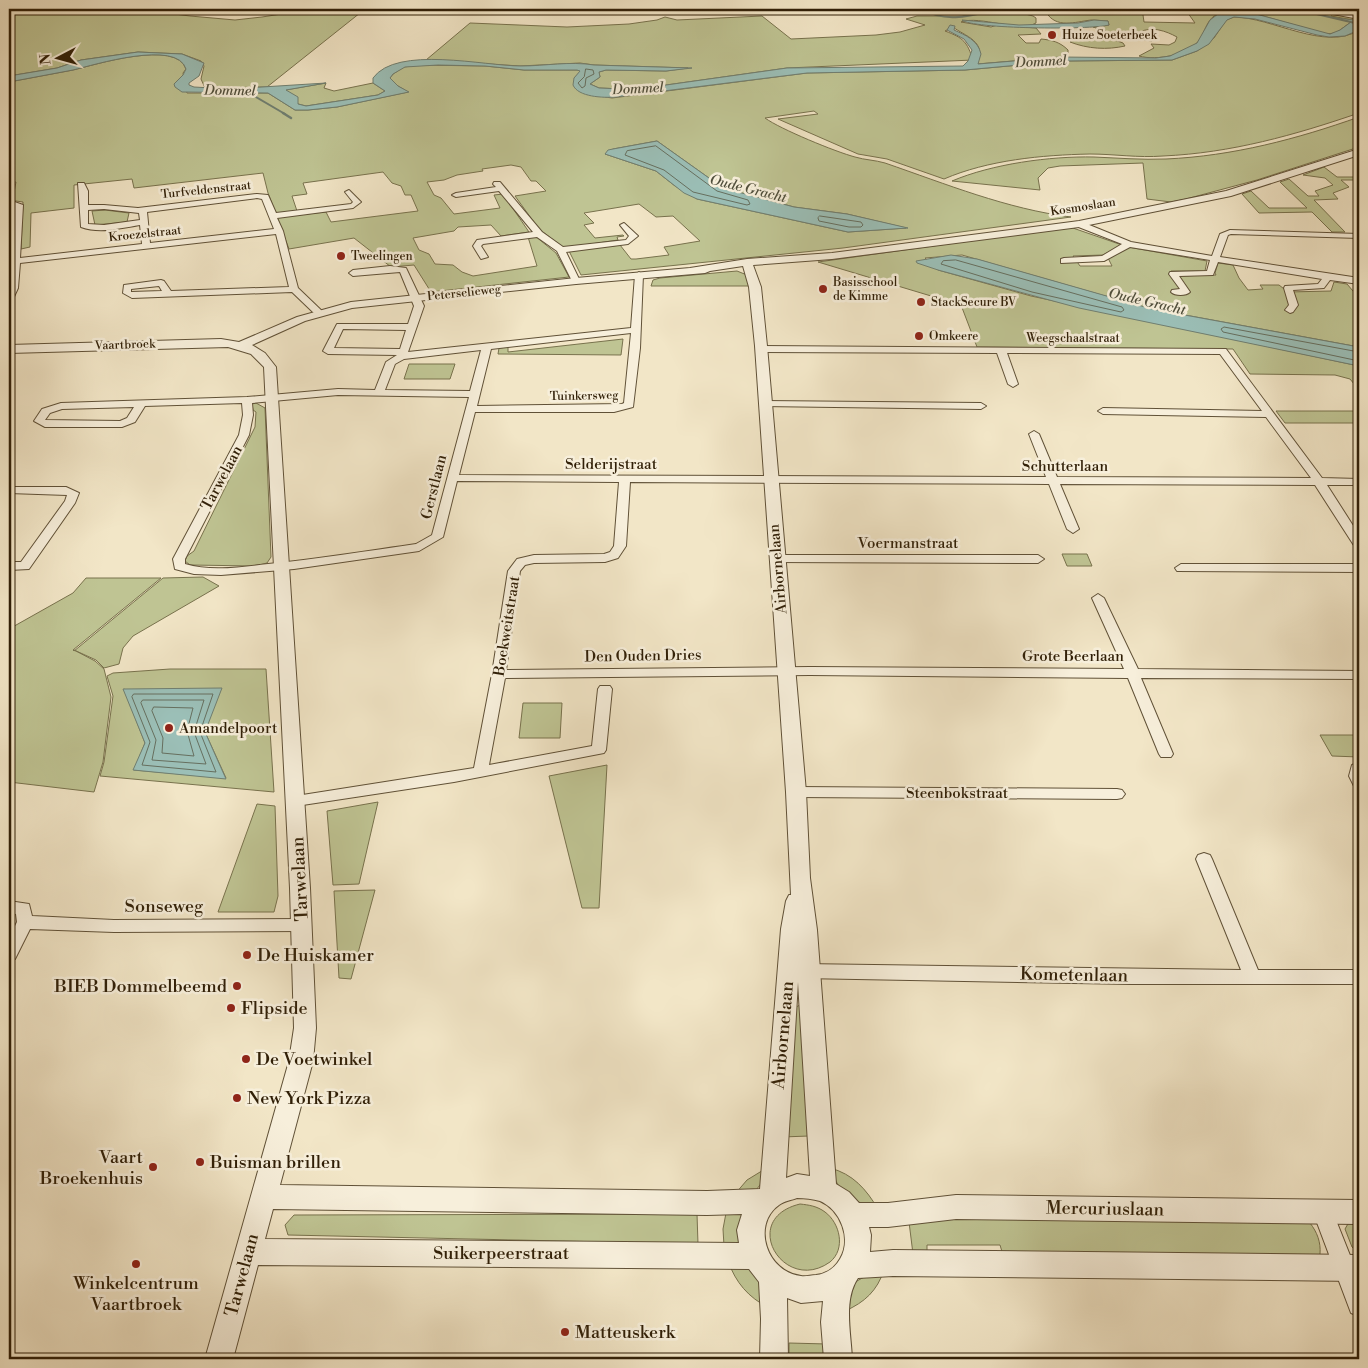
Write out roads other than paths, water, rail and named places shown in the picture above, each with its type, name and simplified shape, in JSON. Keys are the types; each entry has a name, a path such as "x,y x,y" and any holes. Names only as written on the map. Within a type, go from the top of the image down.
{"street":[{"path":"1317,9 1357,16"},
{"name":"Kosmoslaan","path":"748,265 1079,224 1228,194 1359,152"},
{"path":"81,185 84,225 86,227 94,228 143,222"},
{"path":"456,195 499,187 539,234 562,250 576,281"},
{"path":"272,216 353,206 357,202 349,192"},
{"name":"Turfveldenstraat","path":"84,208 104,207 140,210 257,196 265,197 279,231 294,289"},
{"path":"9,202 19,205 12,238 15,261 14,288 9,298"},
{"name":"Turfveldenstraat","path":"140,210 143,211 146,247"},
{"path":"1079,224 1129,244 1327,278 1359,281"},
{"path":"562,250 628,242 634,236 624,225"},
{"name":"Kroezelstraat","path":"15,261 279,231"},
{"path":"1175,292 1186,292 1173,274 1210,273 1224,234 1230,232 1359,236"},
{"path":"484,257 477,246 480,242 539,234"},
{"path":"1064,261 1104,258 1129,244"},
{"name":"Peterselieweg","path":"242,345 319,313 351,305 748,265"},
{"name":"Airbornelaan","path":"748,265 755,287 761,349 796,792 800,878 792,930 799,971 824,1191"},
{"path":"353,273 390,269 403,270 420,306 402,354 391,362 379,392"},
{"name":"Tuinkersweg","path":"470,409 625,407 629,405 639,276"},
{"path":"1290,310 1294,305 1288,288 1321,286 1327,278"},
{"path":"168,293 294,289 319,313"},
{"path":"412,326 340,326 328,351 402,354 487,347 636,330"},
{"name":"Vaartbroek","path":"9,349 202,343 242,345"},
{"name":"Tarwelaan","path":"219,1359 304,1050 306,1028 296,801 271,371 267,361 255,351 242,345"},
{"name":"Gerstlaan","path":"282,567 419,547 437,537 473,394 487,347"},
{"name":"Weegschaalstraat","path":"761,349 1223,351 1319,482 1359,544"},
{"path":"1000,350 1014,384"},
{"path":"141,404 131,420 122,424 45,424 39,421 46,411 57,406 229,399 246,400 338,392 473,394"},
{"name":"Tarwelaan","path":"246,400 248,415 244,435 179,559 179,566 183,569 198,572 282,567"},
{"path":"764,404 981,406"},
{"path":"1103,411 1269,414"},
{"path":"1034,434 1073,529"},
{"name":"Selderijstraat","path":"452,478 771,479"},
{"name":"Schutterlaan","path":"771,479 1359,482"},
{"name":"Boekweitstraat","path":"481,771 499,674 514,570 521,562 534,559 605,558 614,555 620,546 625,480"},
{"path":"9,490 66,490 73,493 71,501 25,566 9,566"},
{"name":"Voermanstraat","path":"777,559 1038,560"},
{"path":"1181,568 1359,568"},
{"path":"1098,598 1166,754"},
{"name":"Den Ouden Dries","path":"499,674 787,671"},
{"name":"Grote Beerlaan","path":"787,671 1359,675"},
{"path":"296,801 599,750 605,689"},
{"path":"1359,767 1356,776 1359,782"},
{"name":"Steenbokstraat","path":"796,792 1118,794"},
{"path":"1204,859 1253,978"},
{"path":"9,954 19,912"},
{"name":"Sonseweg","path":"19,912 114,926 302,925"},
{"name":"Airbornelaan","path":"767,1197 779,1076 799,971"},
{"name":"Kometenlaan","path":"799,971 1253,978 1359,977"},
{"path":"264,1197 697,1203 767,1197 784,1188 811,1186 840,1200 852,1214 857,1227 859,1240 857,1253 846,1273 835,1322 838,1359"},
{"path":"767,1197 754,1213 750,1227 750,1242 754,1256 772,1278 785,1285 799,1289 820,1288 846,1273 899,1263 1352,1268"},
{"name":"Mercuriuslaan","path":"852,1214 888,1215 956,1207 1359,1212"},
{"path":"1323,1212 1352,1268 1359,1306"},
{"name":"Suikerpeerstraat","path":"248,1252 704,1254 754,1256"},
{"path":"772,1278 775,1319 774,1359"}],"water":[{"name":"Dommel","path":"1245,9 1251,9 1256,14 1330,34 1351,22 1330,17 1353,20 1359,15 1359,30 1345,36 1329,37 1255,19 1234,17 1227,20 1209,44 1197,51 1172,60 1063,61 965,70 807,73 616,97 598,97 580,92 573,85 574,78 580,71 577,70 524,70 485,66 438,65 405,67 390,78 398,86 409,92 337,107 308,110 295,110 268,93 182,92 174,84 186,69 179,60 168,56 134,56 9,82 9,76 57,68 81,60 138,52 182,54 204,63 199,76 189,83 189,85 194,87 230,89 326,83 286,90 298,97 298,104 306,106 378,95 385,91 373,83 373,78 385,68 401,62 421,60 464,61 521,66 576,63 692,68 666,71 606,70 599,72 600,77 590,84 599,88 623,89 652,87 787,68 963,66 968,61 972,50 964,39 947,30 950,25 955,26 954,30 977,45 981,54 978,64 1061,57 1156,58 1170,56 1197,43 1210,20 1218,14 1249,13"},
{"path":"962,20 1019,25 1078,23 1094,20 1108,21 1109,25 1080,28 1032,28 986,25"},
{"path":"657,141 723,188 794,207 847,214 908,228 848,232 697,199 684,193 656,171 605,154 608,150"},
{"path":"951,255 977,259 1152,309 1359,347 1359,366 1079,308 938,270 916,261"},
{"path":"222,688 205,732 226,779 133,770 145,743 123,689"}],"waterway":[{"path":"922,9 931,14 950,17 970,16 999,9"},
{"path":"1295,9 1355,23"},
{"name":"Dommel","path":"249,93 285,114"},
{"path":"283,113 291,118"}],"place":[{"name":"Huize Soeterbeek","path":"1052,35"},
{"name":"Tweelingen","path":"341,256"},
{"name":"Basisschool de Kimme","path":"823,289"},
{"name":"StackSecure BV","path":"921,302"},
{"name":"Omkeere","path":"919,336"},
{"name":"Amandelpoort","path":"169,728"},
{"name":"De Huiskamer","path":"247,955"},
{"name":"BIEB Dommelbeemd","path":"237,986"},
{"name":"Flipside","path":"231,1008"},
{"name":"De Voetwinkel","path":"246,1059"},
{"name":"New York Pizza","path":"237,1098"},
{"name":"Buisman brillen","path":"200,1162"},
{"name":"Vaart Broekenhuis","path":"153,1167"},
{"name":"Winkelcentrum Vaartbroek","path":"136,1264"},
{"name":"Matteuskerk","path":"565,1332"}],"water label":[{"name":"Oude Gracht","path":"748,189"},
{"name":"Oude Gracht","path":"1147,302"}]}
